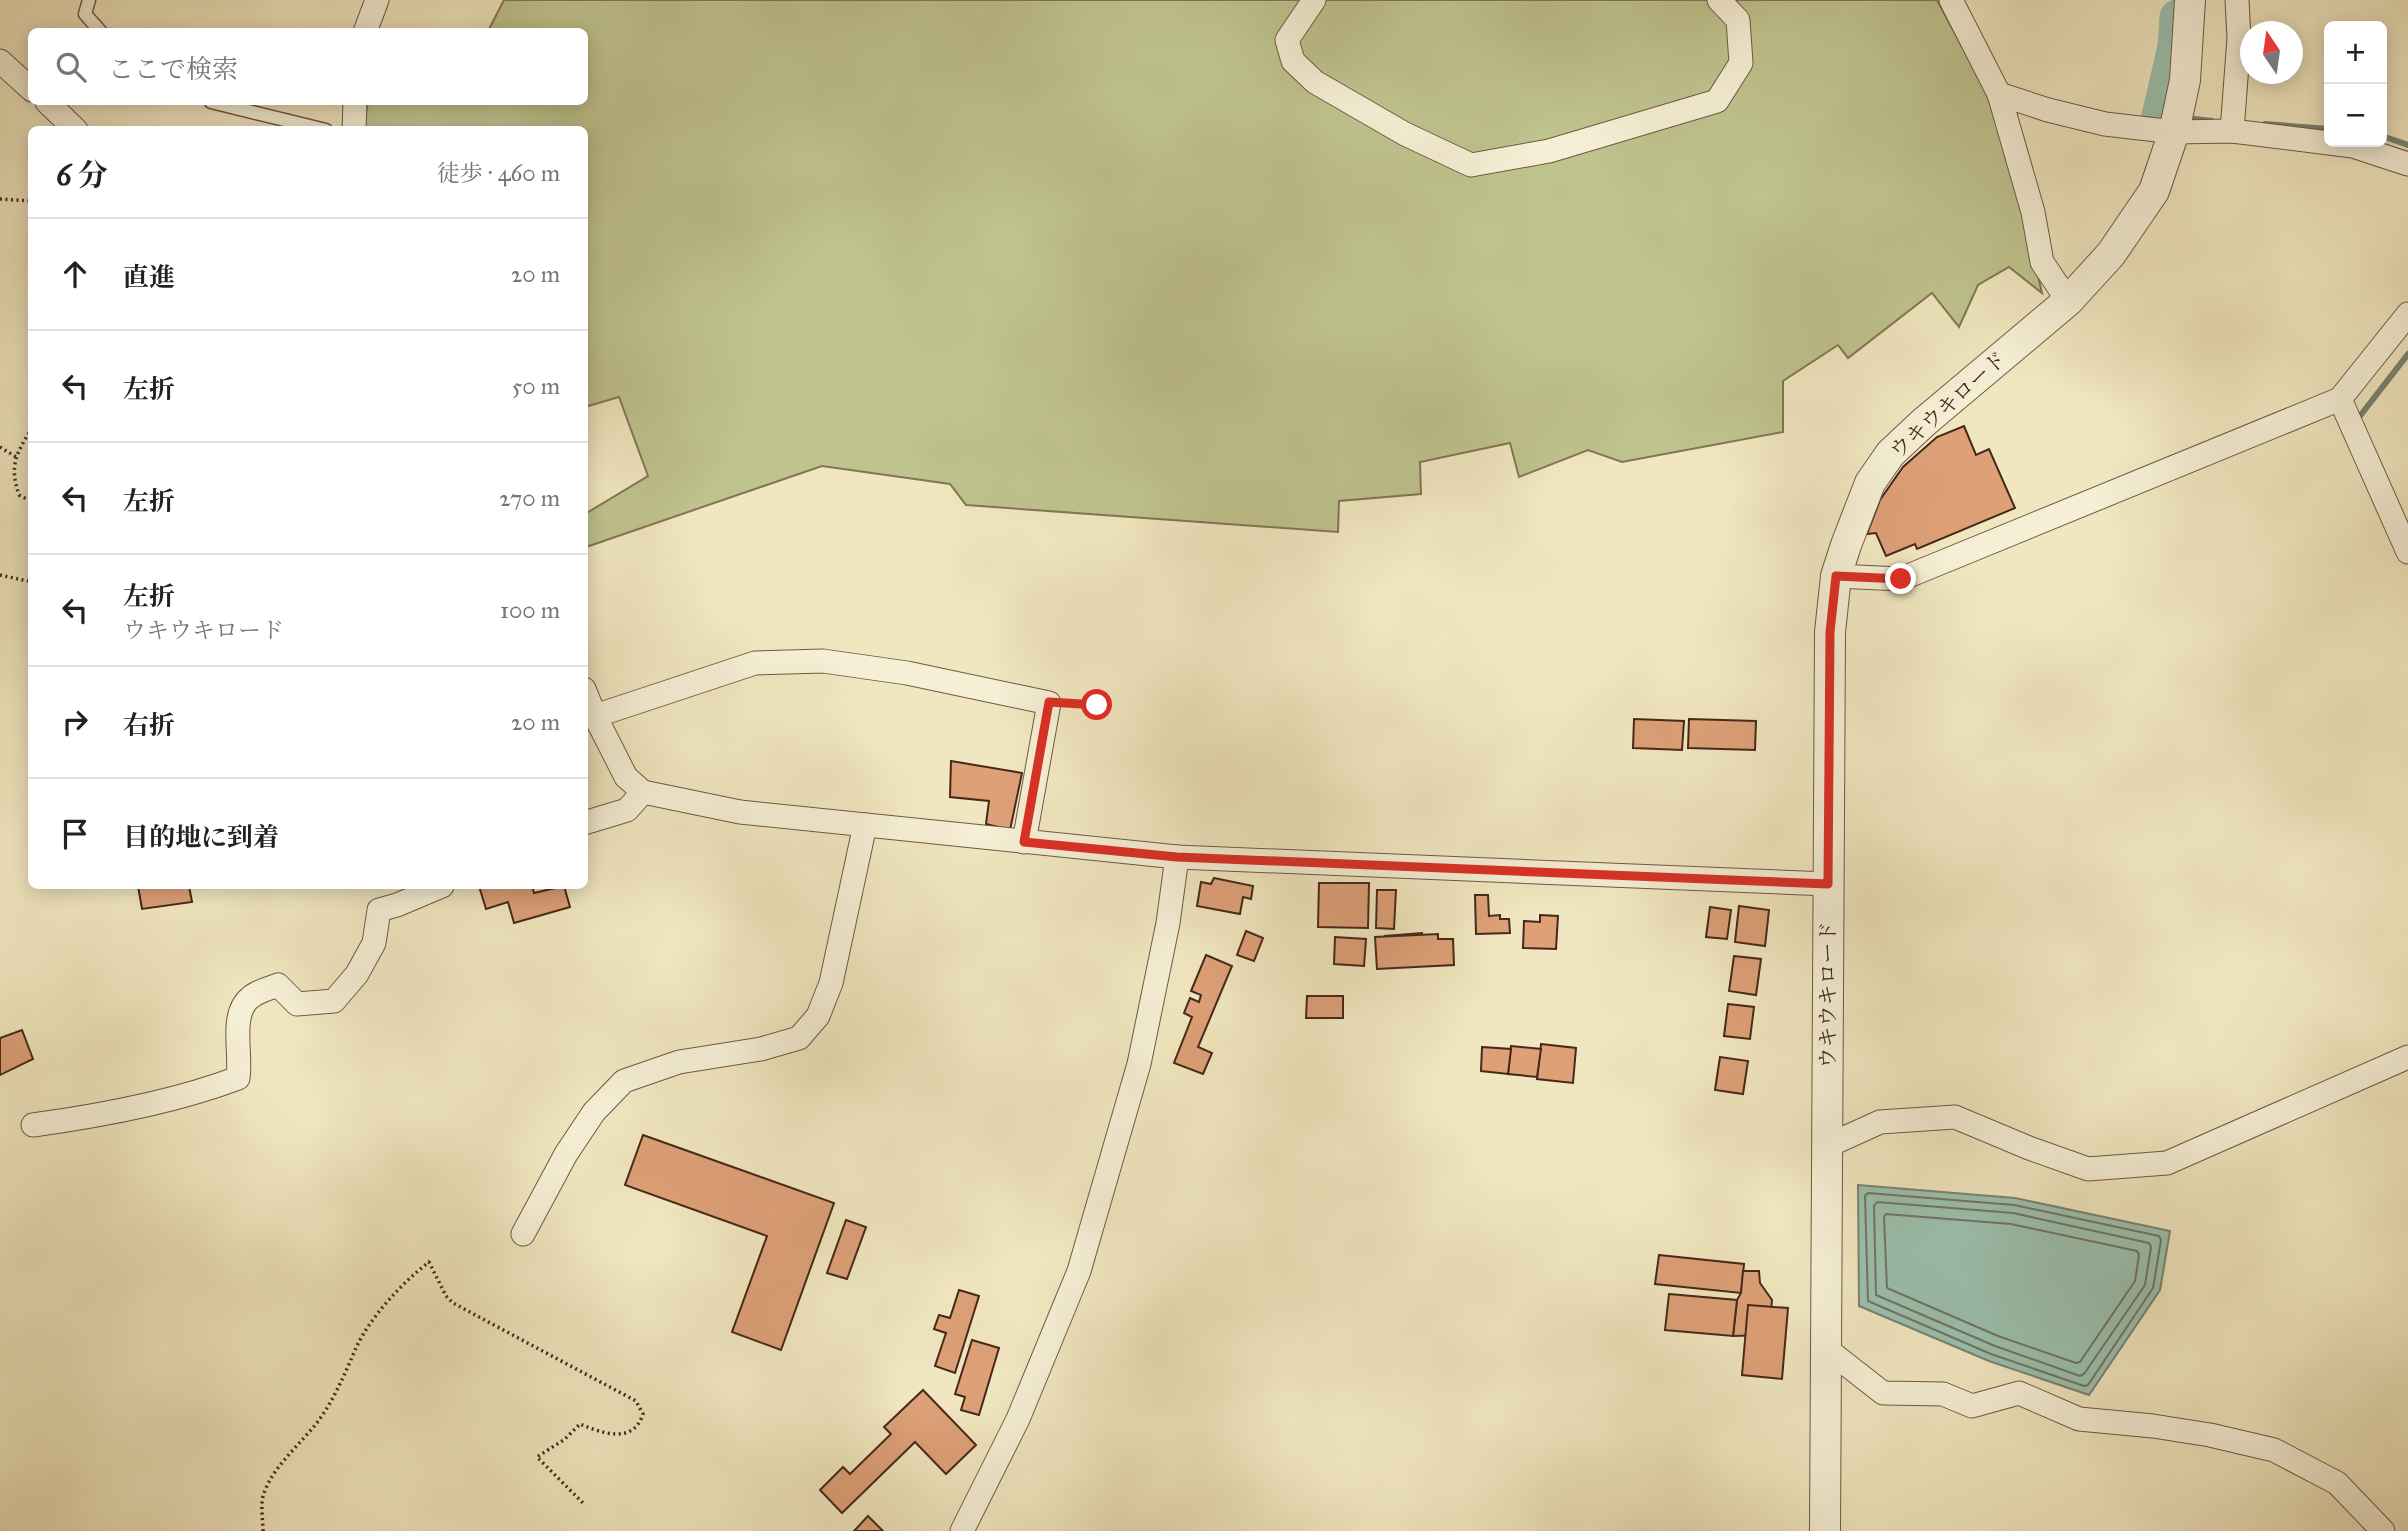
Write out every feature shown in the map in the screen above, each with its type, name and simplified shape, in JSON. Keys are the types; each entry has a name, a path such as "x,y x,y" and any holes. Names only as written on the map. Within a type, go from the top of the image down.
{"street":[{"path":"366,28 377,0"},
{"path":"1314,0 1287,40 1293,61 1315,82 1405,134 1471,165 1549,151 1717,101 1741,63 1738,20 1719,0"},
{"path":"1951,0 1999,94 2033,212 2042,262 2068,301"},
{"name":"ウキウキロード","path":"1825,1531 1830,632 1836,576 1870,484 1890,454 2068,301 2111,254 2154,191 2174,132 2186,69 2190,0"},
{"path":"2232,131 2239,38 2237,0"},
{"path":"0,61 28,86"},
{"path":"1999,94 2105,124 2174,132 2232,131 2353,146 2408,164"},
{"path":"50,105 72,126"},
{"path":"354,126 355,105"},
{"path":"1836,576 1901,579 2340,399 2408,314"},
{"path":"2340,399 2408,552"},
{"path":"596,716 755,663 835,663 907,673 1049,702 1024,842"},
{"path":"588,698 626,777 643,792 740,813 1177,857 1828,884"},
{"path":"588,822 627,810 643,792"},
{"path":"523,1234 566,1154 587,1122 624,1081 679,1062 761,1049 799,1038 818,1016 831,983 865,825"},
{"path":"962,1531 1018,1419 1079,1271 1139,1065 1168,923 1177,857"},
{"path":"33,1125 72,1120 193,1093 238,1078 240,1063 237,1022 250,997 278,985 297,1004 334,1000 357,974 374,943 379,910 435,889"},
{"path":"1827,1146 1881,1122 1955,1116 2029,1148 2088,1169 2167,1163 2408,1057"},
{"path":"1824,1347 1883,1392 1943,1394 1972,1406 2019,1393 2079,1419 2210,1435 2274,1450 2337,1483 2383,1531"}],"lane":[{"path":"89,0 85,14 98,28"},
{"path":"223,105 310,126"}],"path":[{"path":"0,199 28,201"},
{"path":"28,435 16,457 13,476 19,495 28,500"},
{"path":"0,447 16,457"},
{"path":"0,575 28,581"},
{"path":"1049,702 1097,705"},
{"path":"263,1531 263,1495 275,1473 320,1419 356,1346 369,1327 412,1275 429,1262 453,1304 636,1401 643,1414 640,1423 631,1431 606,1434 580,1424 565,1439 537,1457 583,1504"}],"green space":[{"path":"504,0 1937,0 1987,93 2016,181 2042,293 2009,267 1978,285 1959,327 1932,293 1848,358 1838,345 1783,381 1783,432 1622,462 1588,450 1519,477 1510,443 1420,462 1421,494 1339,501 1338,532 966,505 950,484 822,466 588,546 588,512 648,476 619,397 588,406 588,126 364,126 367,105 588,105 588,28 490,28"}],"water":[{"path":"1858,1185 2015,1198 2170,1231 2160,1290 2089,1395 1989,1361 1859,1306"}],"building":[{"path":"1964,426 1976,455 1989,449 2015,508 1917,549 1915,544 1886,556 1876,533 1867,534 1880,500 1903,467 1937,437"},
{"path":"1634,719 1684,721 1682,750 1633,748"},
{"path":"1689,719 1756,721 1755,750 1688,748"},
{"path":"951,761 1022,773 1010,830 986,824 989,801 950,797"},
{"path":"1214,878 1253,886 1251,899 1243,897 1240,914 1197,906 1201,882 1211,884"},
{"path":"1319,883 1369,883 1368,928 1318,927"},
{"path":"139,889 190,889 192,902 142,909"},
{"path":"480,889 533,889 534,893 565,889 570,907 514,923 508,902 486,909"},
{"path":"1377,890 1396,890 1394,929 1376,928"},
{"path":"1475,895 1488,895 1489,916 1500,915 1500,919 1509,919 1510,933 1476,934"},
{"path":"1739,906 1769,910 1765,946 1735,942"},
{"path":"1710,907 1731,910 1727,939 1706,937"},
{"path":"1540,915 1558,916 1556,949 1523,948 1524,921 1540,922"},
{"path":"1246,931 1263,938 1254,961 1237,955"},
{"path":"1422,933 1424,955 1387,958 1385,936"},
{"path":"1438,934 1438,939 1453,939 1454,965 1377,969 1375,937"},
{"path":"1335,937 1366,939 1364,966 1334,964"},
{"path":"1206,955 1232,966 1198,1047 1212,1053 1203,1074 1174,1063 1192,1017 1184,1013 1190,998 1199,1002 1201,995 1191,991"},
{"path":"1734,956 1761,959 1756,995 1729,991"},
{"path":"1307,996 1343,996 1343,1018 1306,1018"},
{"path":"1728,1004 1754,1007 1750,1039 1724,1036"},
{"path":"22,1030 33,1059 0,1075 0,1038"},
{"path":"1541,1044 1576,1048 1573,1083 1537,1079"},
{"path":"1511,1046 1541,1049 1537,1077 1508,1074"},
{"path":"1482,1047 1511,1049 1508,1074 1481,1071"},
{"path":"1720,1057 1748,1061 1743,1094 1715,1090"},
{"path":"643,1135 834,1203 781,1350 732,1332 767,1236 625,1185"},
{"path":"846,1220 866,1227 847,1279 827,1273"},
{"path":"1659,1255 1744,1264 1741,1293 1655,1284"},
{"path":"1743,1271 1759,1271 1760,1283 1772,1300 1769,1335 1733,1336"},
{"path":"959,1290 979,1296 955,1373 935,1366 946,1333 934,1329 939,1315 950,1318"},
{"path":"1669,1294 1737,1300 1733,1336 1665,1330"},
{"path":"1748,1305 1788,1308 1782,1379 1742,1375"},
{"path":"972,1340 999,1348 979,1415 961,1410 965,1397 955,1394"},
{"path":"923,1390 976,1445 946,1474 915,1442 842,1513 820,1490 843,1467 850,1474 891,1434 884,1427"},
{"path":"868,1516 883,1531 854,1531"}],"waterway":[{"path":"2159,116 2175,47 2177,17"},
{"path":"2185,118 2212,121"},
{"path":"2265,124 2324,129"},
{"path":"2387,138 2408,145"},
{"path":"2360,416 2408,354"}],"route":[{"path":"1097,705 1049,702 1024,842 1177,857 1828,884 1830,632 1836,576 1901,579"}]}
